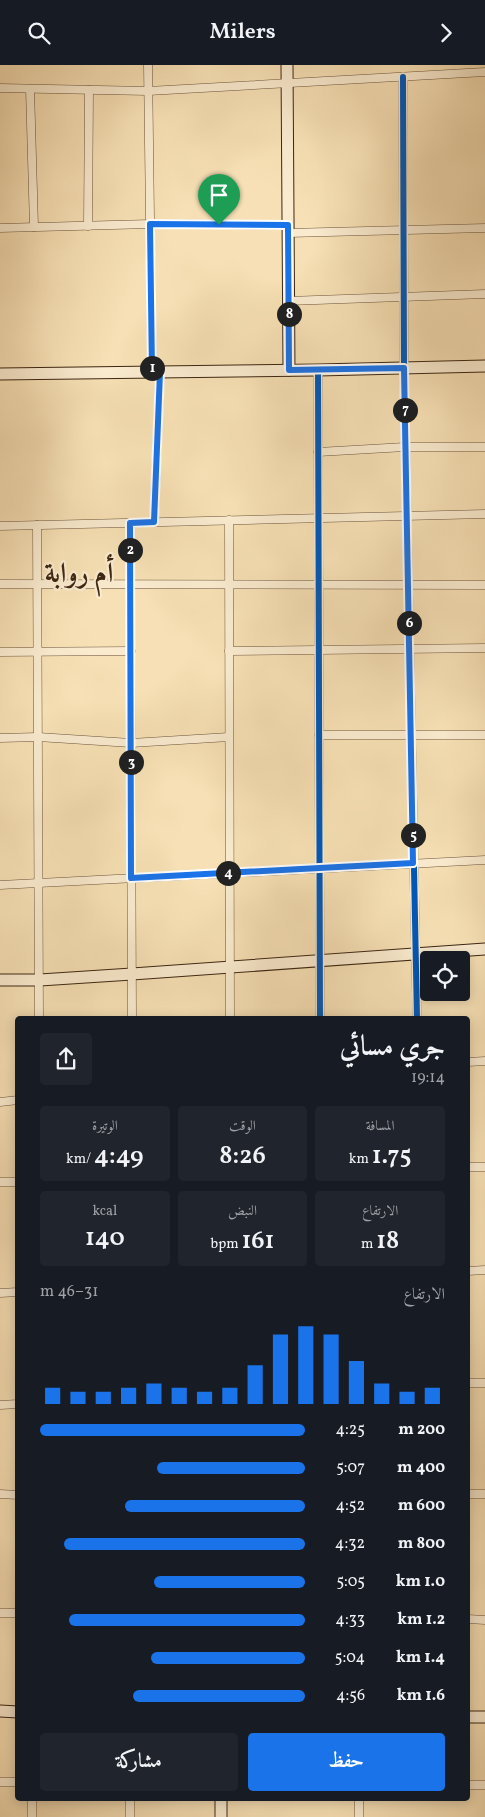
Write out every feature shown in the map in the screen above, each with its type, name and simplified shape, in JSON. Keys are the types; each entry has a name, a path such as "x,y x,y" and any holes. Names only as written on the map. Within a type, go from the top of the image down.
{"street":[{"path":"148,65 150,224 156,372 154,522"},
{"path":"287,65 289,370"},
{"path":"0,88 148,91 485,73"},
{"path":"402,77 405,447 416,1016"},
{"path":"30,89 34,227"},
{"path":"88,226 89,90"},
{"path":"0,228 150,224 288,229 485,228"},
{"path":"288,301 485,294"},
{"path":"0,374 485,366"},
{"path":"318,370 320,1016"},
{"path":"318,452 405,447 485,447"},
{"path":"0,526 485,514"},
{"path":"229,520 230,1016"},
{"path":"130,523 132,1016"},
{"path":"37,525 39,1016"},
{"path":"0,584 485,585"},
{"path":"229,651 485,648"},
{"path":"0,652 131,651"},
{"path":"318,735 485,735"},
{"path":"0,738 38,737 131,743 229,737"},
{"path":"0,885 485,860"},
{"path":"0,980 40,980 485,949"},
{"path":"470,1062 485,1061"},
{"path":"0,1102 15,1100"},
{"path":"470,1167 485,1167"},
{"path":"0,1182 15,1182"},
{"path":"470,1271 485,1270"},
{"path":"0,1293 15,1292"},
{"path":"470,1383 485,1383"},
{"path":"0,1405 15,1404"},
{"path":"0,1494 15,1495"},
{"path":"470,1494 485,1494"},
{"path":"0,1613 15,1613"},
{"path":"470,1619 485,1620"},
{"path":"0,1711 15,1712"},
{"path":"470,1717 485,1717"},
{"path":"0,1782 15,1782"},
{"path":"470,1785 485,1785"},
{"path":"32,1801 32,1817"},
{"path":"130,1801 130,1817"},
{"path":"221,1801 221,1817"},
{"path":"359,1801 359,1817"}],"cycle path":[{"path":"403,77 404,368 417,1016"},
{"path":"318,370 320,1016"}],"district":[{"name":"أم روابة","path":"79,574"}],"route":[{"path":"150,224 219,225 288,225 289,370 404,368 413,863 131,878 130,523 154,522 160,372 152,372 150,224"}]}
